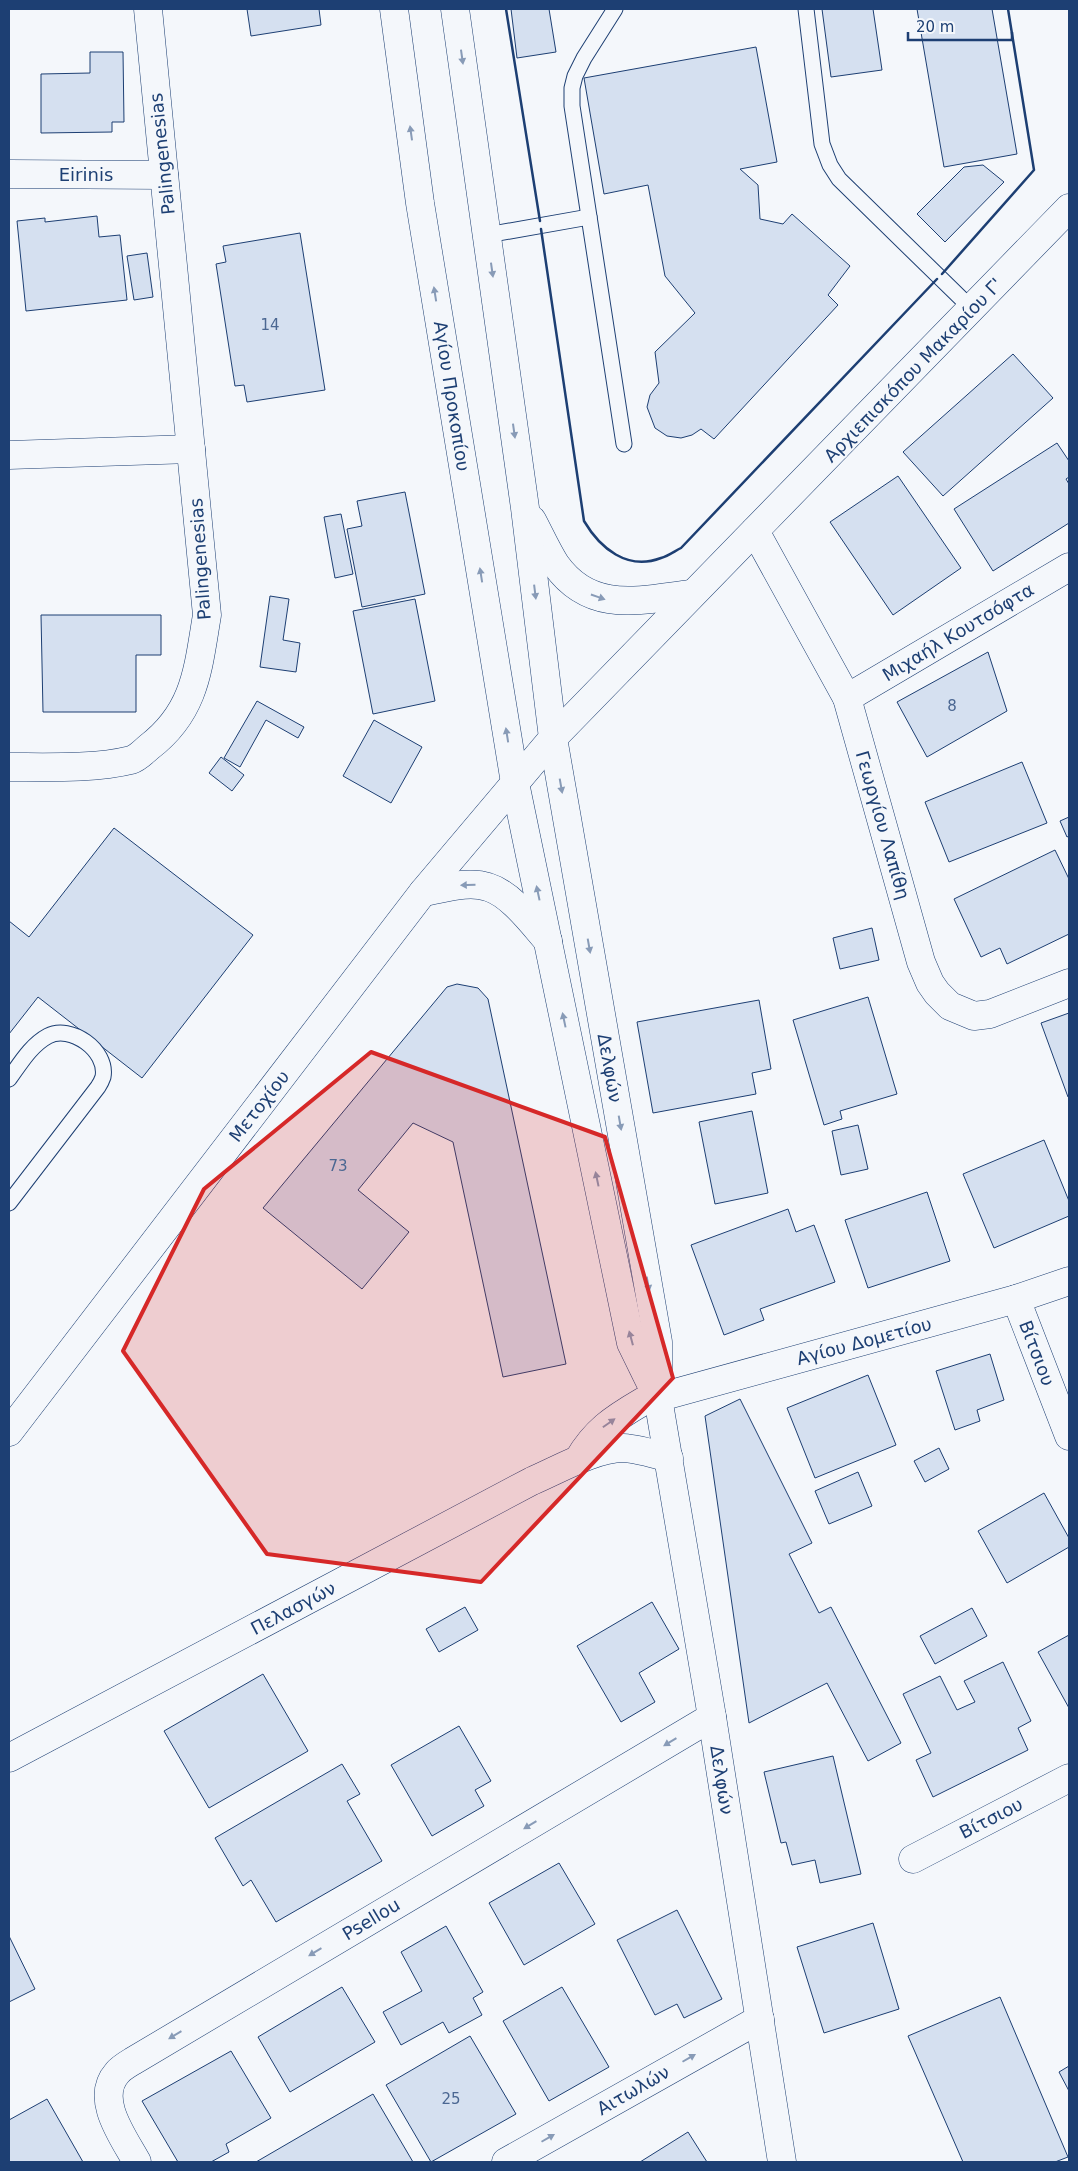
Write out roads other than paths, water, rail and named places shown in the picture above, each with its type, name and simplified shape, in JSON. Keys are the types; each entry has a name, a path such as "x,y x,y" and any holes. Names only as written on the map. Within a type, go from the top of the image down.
{"street":[{"name":"Palingenesias","path":"9,767 106,764 133,760 161,738 181,716 196,676 207,615 148,9"},
{"name":"Αγίου Προκοπίου","path":"394,9 420,202 515,784"},
{"path":"455,9 525,508 552,738"},
{"name":"Eirinis","path":"9,174 164,175"},
{"name":"Αρχιεπισκόπου Μακαρίου Γ'","path":"691,594 755,531 1069,208"},
{"path":"9,455 191,449"},
{"path":"525,508 556,564 570,581 586,592 604,599 626,602 691,594"},
{"name":"Γεωργίου Λαπίθη","path":"755,531 847,698 921,962 930,983 950,1006 974,1016 990,1014 1069,982"},
{"name":"Μιχαήλ Κουτσόφτα","path":"847,698 1069,567"},
{"path":"552,738 691,594"},
{"name":"Μετοχίου","path":"9,1432 423,892 552,738"},
{"name":"Δελφών","path":"552,738 658,1342 658,1398 712,1717 782,2162"},
{"name":"Δελφών","path":"515,784 632,1343 658,1398"},
{"path":"423,892 459,886 487,886 500,893 520,909 548,940"},
{"name":"Αγίου Δομετίου","path":"658,1398 1016,1299 1069,1281"},
{"name":"Βίτσιου","path":"1016,1299 1069,1436"},
{"path":"578,1460 589,1441 600,1430 642,1402 658,1398"},
{"name":"Πελασγών","path":"9,1758 532,1481 578,1460 606,1451 624,1448 669,1458"},
{"name":"Psellou","path":"137,2162 113,2118 108,2098 110,2085 117,2072 712,1717"},
{"name":"Βίτσιου","path":"913,1859 1069,1778"},
{"name":"Αιτωλών","path":"506,2162 760,2018"}],"lane":[{"path":"615,9 584,58 572,88 572,106 624,444"},
{"path":"806,9 822,144 830,165 839,179 972,309"},
{"path":"487,234 589,217"},
{"path":"9,1078 36,1044 48,1035 58,1033 78,1036 95,1052 103,1069 103,1077 98,1087 9,1204"}]}
